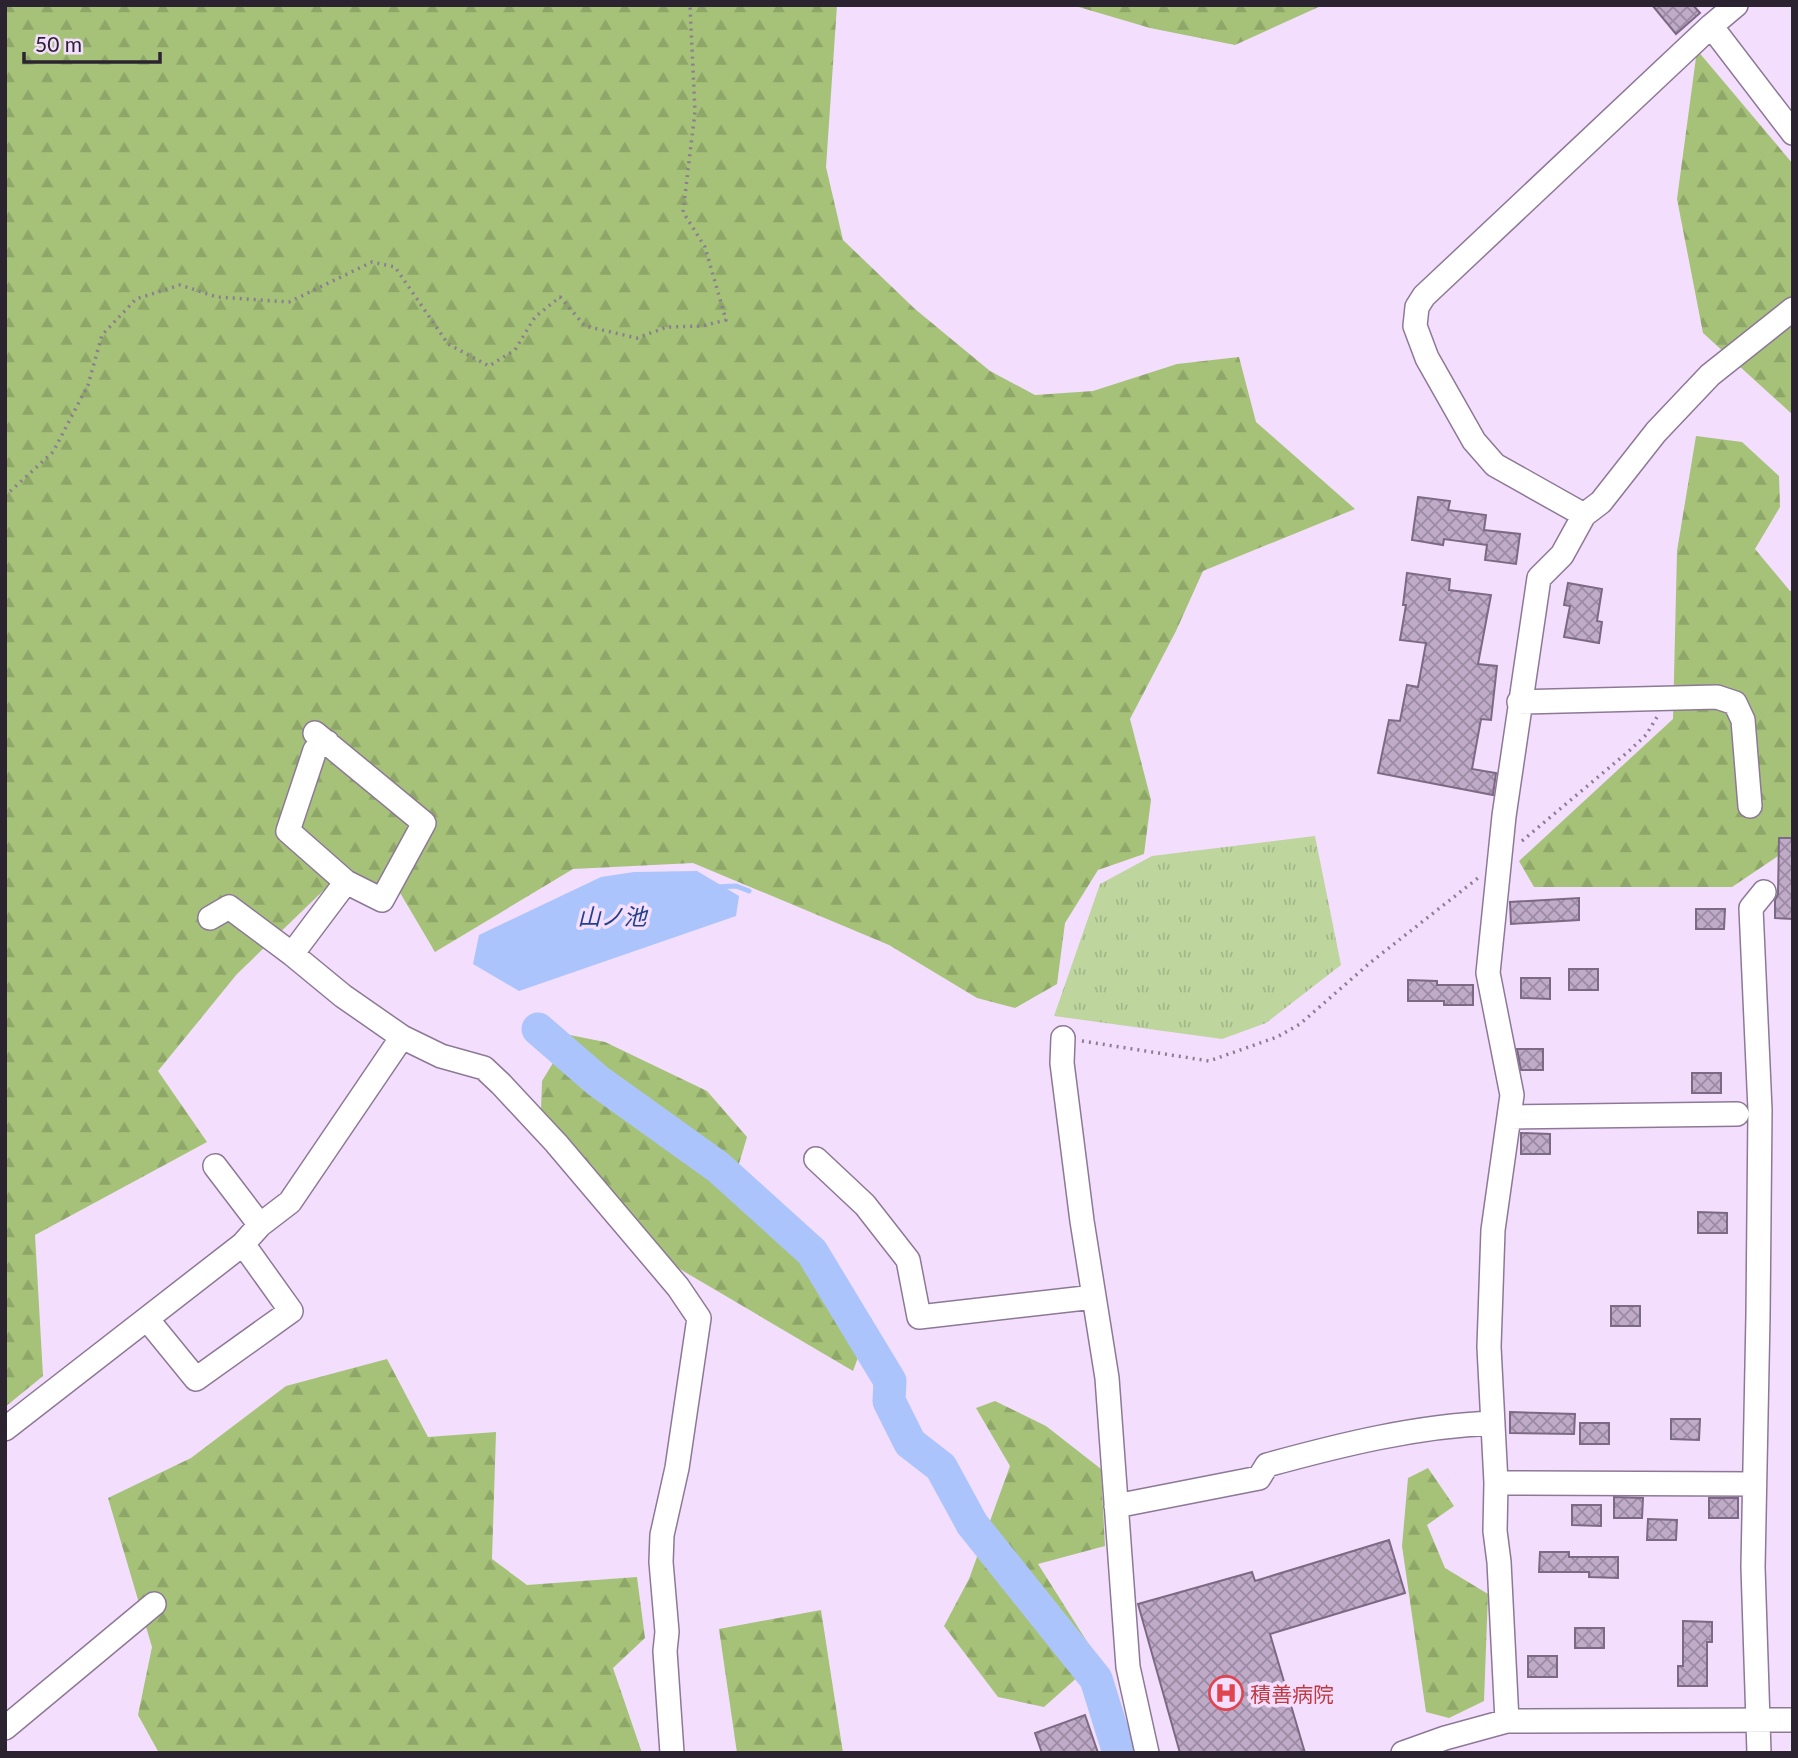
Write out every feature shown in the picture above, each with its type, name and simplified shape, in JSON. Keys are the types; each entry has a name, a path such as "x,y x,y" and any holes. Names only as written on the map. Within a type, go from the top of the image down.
{"street":[{"path":"1584,515 1495,465 1474,441 1427,358 1415,326 1417,307 1434,287 1736,5"},
{"path":"1711,26 1793,133"},
{"path":"1507,1721 1495,1531 1496,1483 1489,1347 1493,1230 1512,1095 1488,973 1519,702 1539,578 1562,555 1584,515 1601,502 1656,432 1710,375 1793,309"},
{"path":"1519,702 1717,697 1735,703 1743,720 1750,806"},
{"path":"321,737 424,823 382,900 346,882 288,831 314,750 321,737"},
{"path":"292,954 346,882"},
{"path":"1759,1753 1753,1567 1759,1110 1751,908 1764,892"},
{"path":"210,918 229,907 343,996 402,1037 441,1056 484,1068 556,1143 678,1287 699,1318 677,1468 662,1535 661,1562 667,1632 664,1651 673,1753"},
{"path":"5,1429 243,1244 260,1225 290,1202 402,1037"},
{"path":"1063,1038 1062,1063 1107,1378 1128,1667 1147,1753"},
{"path":"1509,1117 1737,1114"},
{"path":"817,1159 865,1205 908,1260 919,1317 1094,1297"},
{"path":"215,1166 260,1225"},
{"path":"147,1318 196,1378 292,1311 243,1244"},
{"path":"1116,1506 1259,1478 1267,1465 1322,1450 1395,1434 1493,1423"},
{"path":"1496,1483 1754,1484"},
{"path":"5,1728 154,1604"},
{"path":"1403,1753 1446,1745 1507,1721 1793,1720"}],"path":[{"path":"5,496 53,452 88,385 102,335 136,299 180,285 217,297 289,302 372,262 395,267 448,344 489,366 515,350 535,317 559,297 585,326 637,338 667,327 702,326 726,320 705,247 683,212 695,112 690,5"},
{"path":"1063,1038 1209,1061 1277,1037 1300,1024 1371,962 1448,903 1646,735 1668,699"}],"green space":[{"path":"5,5 837,5 826,167 843,240 915,309 990,371 1035,395 1093,391 1177,364 1239,357 1256,422 1355,509 1203,571 1176,631 1130,719 1151,800 1144,854 1098,870 1065,923 1057,984 1015,1008 977,998 889,945 693,863 573,869 435,952 399,891 325,889 237,974 158,1071 207,1142 35,1235 43,1376 5,1407"},
{"path":"1072,5 1323,5 1235,45 1150,28"},
{"path":"1697,50 1793,164 1793,415 1703,333 1677,199"},
{"path":"1696,436 1742,442 1779,476 1780,507 1755,549 1790,591 1793,590 1793,846 1732,887 1534,887 1519,861 1673,719 1677,551"},
{"path":"1315,836 1341,965 1266,1023 1222,1039 1054,1016 1100,884 1152,856"},
{"path":"570,1035 605,1042 707,1091 747,1137 732,1187 872,1319 853,1371 673,1265 540,1140 542,1081"},
{"path":"387,1359 428,1437 496,1432 492,1559 527,1585 637,1577 645,1638 613,1668 642,1753 159,1753 138,1715 152,1647 108,1498 191,1458 286,1386"},
{"path":"995,1401 1046,1426 1101,1469 1105,1546 1038,1564 1098,1659 1044,1707 998,1697 944,1626 969,1579 1010,1466 976,1408"},
{"path":"1428,1468 1454,1506 1427,1525 1445,1568 1488,1594 1484,1701 1449,1718 1426,1712 1402,1546 1408,1478"},
{"path":"821,1610 843,1753 737,1753 719,1629"}],"water":[{"name":"山ノ池","path":"697,871 739,896 736,916 519,991 473,964 479,935 601,877 634,872"}],"building":[{"path":"1652,5 1693,5 1700,13 1676,34"},
{"path":"1418,497 1450,501 1448,510 1486,515 1484,530 1520,534 1516,564 1485,560 1487,545 1444,539 1443,545 1412,540"},
{"path":"1407,573 1450,579 1449,590 1491,595 1478,664 1497,666 1491,720 1481,719 1472,769 1496,773 1493,795 1378,773 1389,720 1400,721 1407,685 1418,687 1426,643 1400,640 1406,605 1403,605"},
{"path":"1568,583 1602,589 1597,621 1602,622 1599,643 1564,637 1570,606 1564,605"},
{"path":"1779,838 1793,838 1793,919 1775,918"},
{"path":"1579,898 1579,920 1511,924 1510,902"},
{"path":"1696,909 1725,909 1724,929 1696,929"},
{"path":"1569,969 1598,969 1598,990 1569,990"},
{"path":"1521,978 1550,978 1550,999 1521,998"},
{"path":"1408,980 1437,981 1437,985 1473,985 1473,1005 1444,1005 1444,1001 1408,1001"},
{"path":"1517,1049 1543,1049 1543,1070 1521,1070"},
{"path":"1692,1073 1721,1073 1721,1093 1692,1093"},
{"path":"1521,1133 1550,1134 1550,1154 1521,1154"},
{"path":"1698,1212 1727,1213 1727,1233 1698,1233"},
{"path":"1611,1306 1640,1306 1640,1326 1611,1326"},
{"path":"1510,1412 1575,1414 1574,1434 1510,1433"},
{"path":"1671,1419 1700,1419 1699,1440 1671,1439"},
{"path":"1580,1423 1609,1423 1609,1444 1580,1444"},
{"path":"1614,1497 1643,1498 1642,1518 1614,1518"},
{"path":"1709,1498 1738,1498 1738,1518 1709,1518"},
{"path":"1572,1505 1601,1505 1601,1526 1572,1525"},
{"path":"1648,1519 1677,1520 1676,1540 1647,1540"},
{"path":"1389,1540 1405,1593 1270,1634 1305,1753 1180,1753 1138,1604 1252,1572 1255,1581"},
{"path":"1540,1552 1569,1552 1569,1557 1618,1557 1618,1578 1589,1577 1589,1572 1539,1572"},
{"path":"1683,1621 1712,1622 1712,1642 1707,1642 1707,1686 1678,1686 1678,1666 1683,1666"},
{"path":"1575,1628 1604,1628 1604,1648 1575,1648"},
{"path":"1528,1656 1557,1656 1557,1677 1528,1677"},
{"path":"1085,1715 1098,1753 1042,1753 1035,1733"}],"waterway":[{"path":"716,887 736,886 749,891"},
{"path":"538,1029 598,1081 718,1167 812,1252 890,1381 889,1401 910,1443 941,1467 972,1524 1096,1679 1119,1753"}],"place":[{"name":"積善病院","path":"1226,1693"}]}
